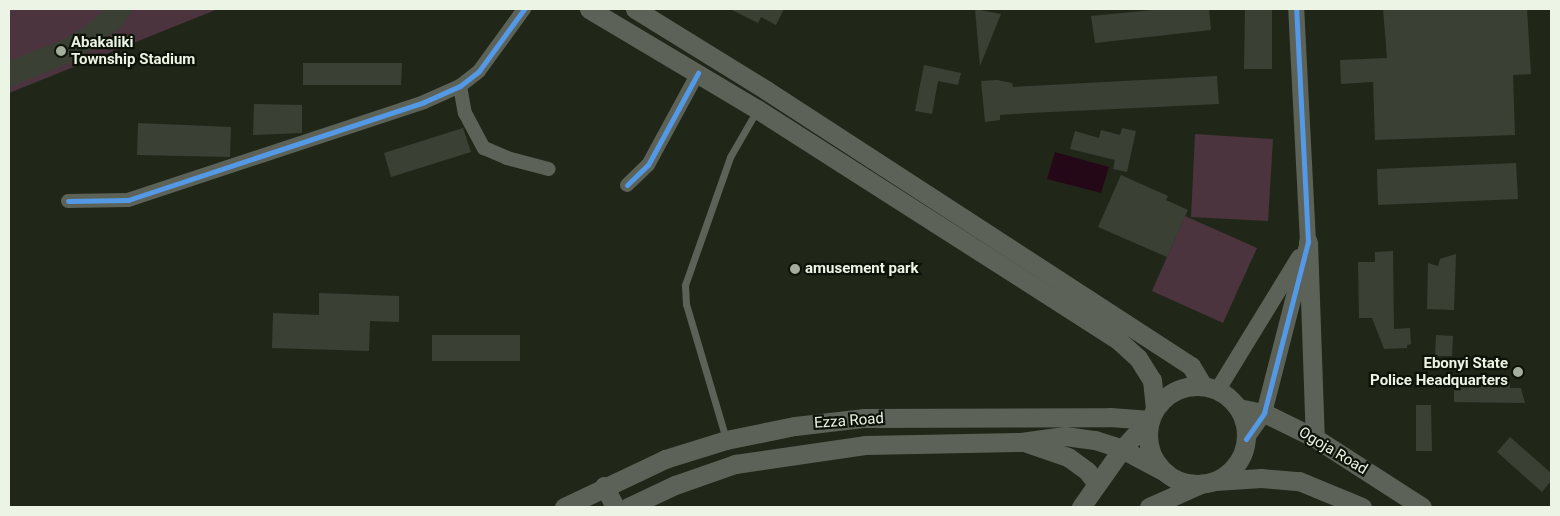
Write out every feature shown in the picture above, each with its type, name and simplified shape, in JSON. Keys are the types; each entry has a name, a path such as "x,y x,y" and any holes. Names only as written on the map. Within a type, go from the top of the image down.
{"main road":[{"path":"590,9 757,109 1118,340 1138,358 1152,380 1149,445 1155,460 1165,472 1179,480 1206,482 1261,478 1299,481 1362,507"},
{"path":"635,9 775,95 1190,366 1210,388 1238,408 1244,423 1246,439 1244,450 1231,470 1149,507"},
{"path":"1308,242 1315,438"},
{"path":"1081,507 1122,449 1176,391 1210,388"},
{"name":"Ogoja Road","path":"1238,408 1264,413 1315,438 1422,507"},
{"name":"Ezza Road","path":"564,507 604,486 665,459 726,440 795,426 863,418 1110,416 1151,419"},
{"name":"Ezza Road","path":"628,507 675,485 736,464 865,445 1021,442 1066,436 1095,440 1122,449 1165,472"},
{"path":"1021,442 1068,457 1087,471 1097,484"},
{"path":"604,486 615,507"}],"street":[{"path":"68,201 128,200 424,102 460,86 494,53 524,9"},
{"path":"1246,439 1264,413 1308,242 1296,9"},
{"path":"627,185 648,165 698,73"},
{"path":"460,86 465,113 484,148 507,158 549,169"},
{"path":"1210,388 1308,242"}],"lane":[{"path":"726,440 686,304 686,286 730,157 757,109"}],"shaded area":[{"name":"Abakaliki Township Stadium","path":"9,9 218,9 9,93"},
{"path":"1195,134 1273,139 1268,221 1191,217"},
{"path":"1055,152 1109,167 1101,193 1047,179"},
{"path":"1185,216 1257,248 1223,323 1152,291"}],"building":[{"path":"105,9 133,9 121,27 79,59 9,87 9,61 62,40 83,28"},
{"path":"730,9 784,9 776,25 761,17 758,23"},
{"path":"975,9 1001,14 980,66"},
{"path":"1163,9 1209,9 1211,30 1095,43 1091,16"},
{"path":"1245,9 1272,9 1272,69 1244,69"},
{"path":"1383,9 1527,9 1531,74 1513,75 1515,135 1375,140 1373,82 1341,84 1340,60 1387,58"},
{"path":"303,63 402,63 401,85 303,85"},
{"path":"924,65 961,73 958,85 938,81 932,114 915,111"},
{"path":"1217,76 1219,104 1000,115 1000,120 985,122 981,81 997,80 1012,83 1013,87"},
{"path":"254,104 302,105 302,133 253,135"},
{"path":"138,123 231,127 230,157 137,155"},
{"path":"463,128 471,152 391,177 384,153"},
{"path":"1122,128 1136,131 1127,172 1113,169 1115,160 1070,149 1075,131 1099,138 1101,130 1120,135"},
{"path":"1516,163 1518,199 1378,205 1377,169"},
{"path":"1121,175 1168,196 1166,200 1188,210 1167,257 1098,227"},
{"path":"1393,251 1394,329 1410,328 1411,344 1407,345 1407,348 1384,349 1372,318 1359,318 1358,262 1375,262 1375,252"},
{"path":"1456,254 1454,310 1427,309 1428,263 1438,266 1440,259"},
{"path":"319,293 399,296 399,322 370,321 369,351 272,348 273,313 319,315"},
{"path":"432,335 520,335 520,361 432,361"},
{"path":"1436,335 1453,336 1452,356 1435,356"},
{"path":"1454,381 1510,382 1510,388 1521,388 1525,403 1454,402"},
{"path":"1416,405 1431,405 1432,451 1416,451"},
{"path":"1510,437 1551,473 1551,481 1542,492 1497,452"}],"cycle path":[{"path":"68,201 128,200 424,102 460,86 479,71 524,9"},
{"path":"1246,439 1264,413 1308,242 1296,9"},
{"path":"627,185 648,165 698,73"}],"place":[{"name":"Abakaliki Township Stadium","path":"61,51"},
{"name":"amusement park","path":"795,269"},
{"name":"Ebonyi State Police Headquarters","path":"1518,372"}]}
